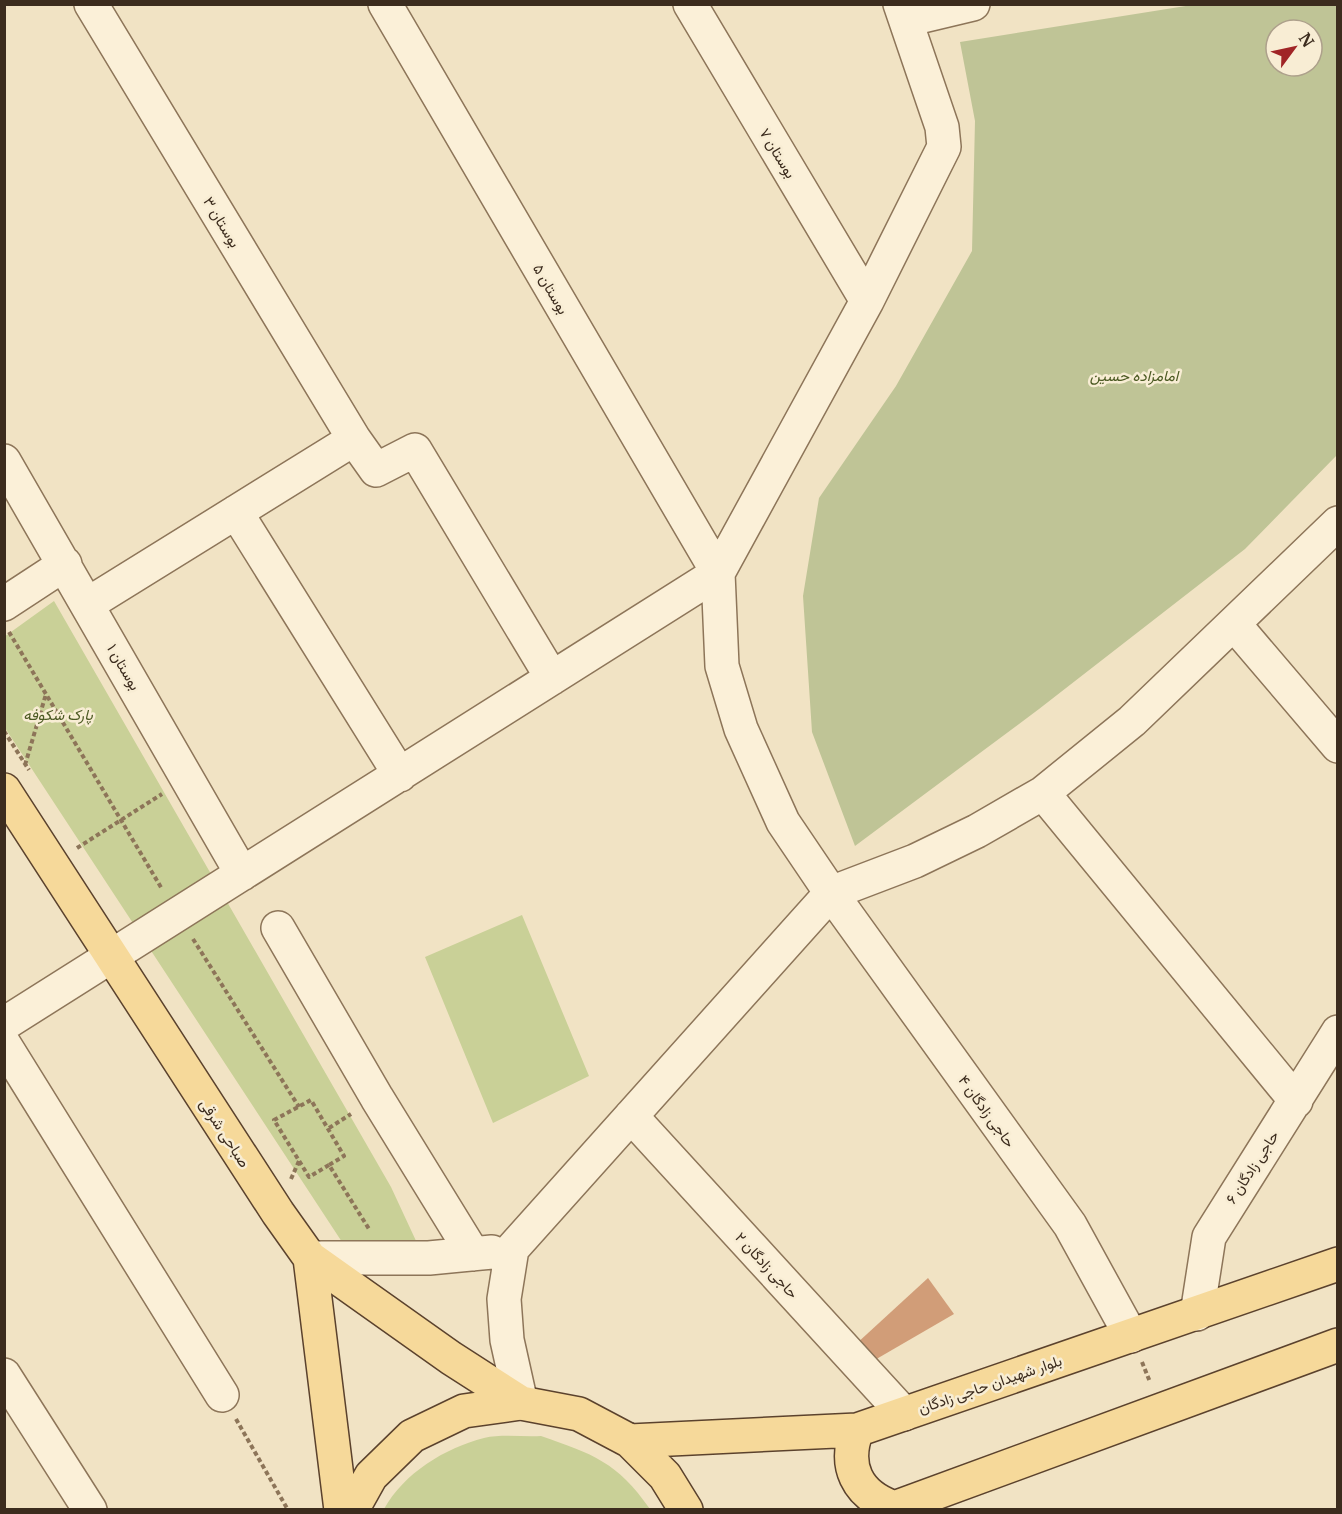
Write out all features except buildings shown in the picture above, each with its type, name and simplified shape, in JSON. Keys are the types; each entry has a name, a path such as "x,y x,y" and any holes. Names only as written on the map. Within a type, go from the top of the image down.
{"main road":[{"name":"صباحی شرقی","path":"10,798 278,1213 310,1258 451,1358 521,1403"},
{"path":"310,1258 341,1509"},
{"name":"بلوار شهیدان حاجی زادگان","path":"630,1441 857,1430 1338,1264"},
{"path":"857,1430 851,1446 850,1462 855,1478 864,1491 877,1502 891,1508 1338,1345"},
{"path":"352,1509 371,1476 412,1437 464,1411 521,1403 579,1414 630,1441 665,1476 686,1509"}],"street":[{"name":"بوستان ۳","path":"91,4 354,439 376,470 415,450 552,678"},
{"name":"بوستان ۵","path":"385,4 718,573"},
{"name":"بوستان ۷","path":"690,4 867,301"},
{"path":"4,1024 718,573 867,301 944,147 942,127 903,12 973,4"},
{"path":"88,604 354,439"},
{"name":"بوستان ۱","path":"4,460 243,874"},
{"path":"236,512 400,775"},
{"path":"521,1403 507,1340 504,1299 512,1250 831,893 915,861 977,831 1043,793 1132,722 1338,523"},
{"path":"4,604 65,564"},
{"name":"حاجی زادگان ۴","path":"718,573 722,666 741,729 783,822 831,893 1070,1225 1131,1336"},
{"path":"1234,624 1338,746"},
{"path":"1043,793 1296,1101"},
{"path":"278,928 377,1098 473,1254"},
{"path":"4,1044 222,1395"},
{"name":"حاجی زادگان ۶","path":"1197,1314 1209,1237 1254,1162 1336,1044"},
{"name":"حاجی زادگان ۲","path":"631,1116 904,1414"},
{"path":"310,1258 388,1258 512,1250"},
{"path":"4,1375 90,1509"}],"path":[{"path":"4,624 178,915 299,1107"},
{"path":"10,798 46,693"},
{"path":"52,864 188,778"},
{"path":"311,1100 344,1156 328,1166 309,1177 274,1120 311,1100"},
{"path":"328,1166 388,1258"},
{"path":"1131,1336 1161,1409"},
{"path":"222,1395 288,1509"}],"green space":[{"name":"امامزاده حسین","path":"1192,5 1337,5 1337,455 1245,549 1039,709 855,846 812,732 803,596 819,498 896,386 972,251 975,121 960,42"},
{"name":"پارک شکوفه","path":"54,601 391,1187 417,1243 342,1242 5,728 4,637"},
{"path":"522,915 589,1076 493,1123 425,957"},
{"path":"541,1436 575,1448 615,1470 650,1509 384,1509 392,1496 414,1473 440,1455 455,1448 491,1437"}]}
